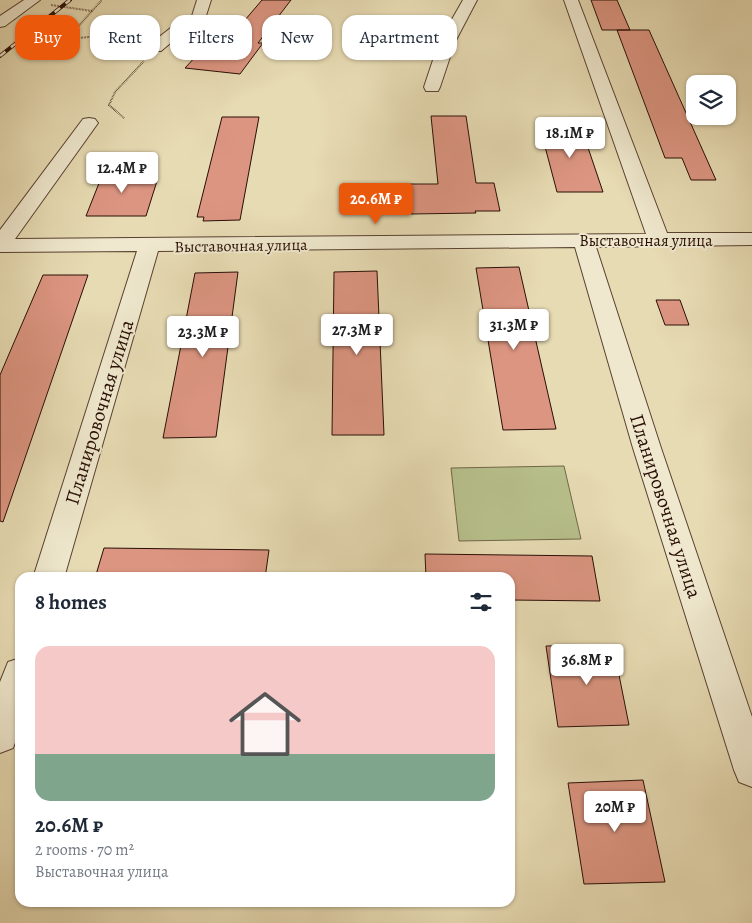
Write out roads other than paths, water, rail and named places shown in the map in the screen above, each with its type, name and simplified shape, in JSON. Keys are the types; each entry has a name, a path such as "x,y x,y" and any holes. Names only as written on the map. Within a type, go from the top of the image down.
{"street":[{"path":"160,44 187,22 199,19 204,0"},
{"path":"432,87 447,42 470,0"},
{"path":"571,0 659,240"},
{"path":"0,23 40,3"},
{"path":"0,246 89,123"},
{"name":"Выставочная улица","path":"0,246 752,239"},
{"name":"Планировочная улица","path":"584,240 647,448 752,770"},
{"name":"Планировочная улица","path":"50,572 149,246"},
{"path":"0,737 15,688"}],"railway":[{"path":"0,56 70,0"}]}
